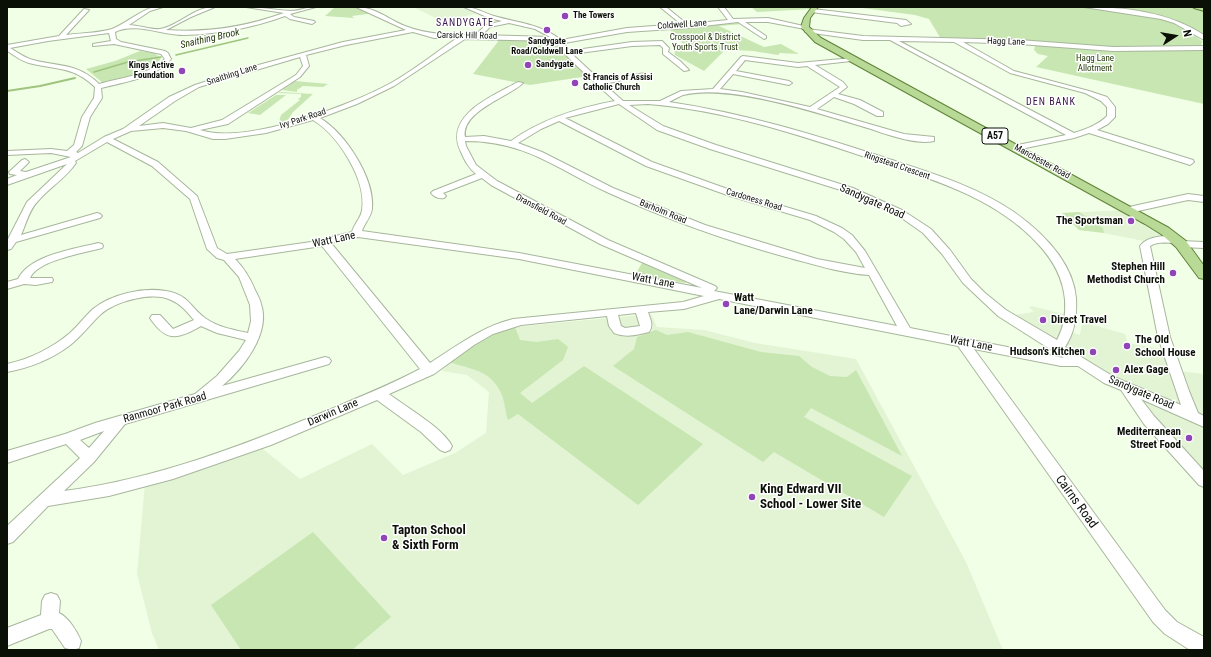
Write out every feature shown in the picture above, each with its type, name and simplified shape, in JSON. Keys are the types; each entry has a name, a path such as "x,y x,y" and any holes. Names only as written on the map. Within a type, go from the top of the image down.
{"main road":[{"path":"1196,7 1204,9"},
{"path":"806,29 807,18 814,9"},
{"name":"Manchester Road","path":"806,29 818,40 851,59 1160,228 1179,242 1204,275"}],"street":[{"path":"7,48 61,37 112,31 122,27 146,11 160,7"},
{"path":"158,31 171,27 189,16 212,7"},
{"path":"248,7 293,12"},
{"path":"122,27 138,27 158,31 192,34 227,30 258,24 285,14 312,7"},
{"name":"Carsick Hill Road","path":"359,7 413,30 441,37 477,37 558,41"},
{"path":"467,7 477,12 537,28 558,41"},
{"path":"663,7 686,26"},
{"path":"721,7 731,20"},
{"path":"1088,7 1158,15 1174,20 1204,38"},
{"path":"814,9 899,22"},
{"path":"61,37 86,10"},
{"path":"278,10 296,19 312,22"},
{"name":"Coldwell Lane","path":"558,41 627,30 686,26 731,20 763,19 806,29"},
{"path":"739,20 764,37"},
{"path":"477,37 488,26 511,22"},
{"name":"Hagg Lane","path":"806,29 863,38 1037,43 1113,49 1204,48"},
{"name":"Snaithing Lane","path":"69,157 80,156 126,131 188,90 253,68 345,43 413,30"},
{"path":"112,31 112,38 114,42"},
{"name":"Ivy Park Road","path":"126,131 160,126 178,127 210,136 237,136 272,129 364,97 392,84 463,37"},
{"path":"892,39 1074,136"},
{"path":"955,40 1012,72 1080,90 1104,99 1111,107 1111,116 1103,123 1088,130 1074,136 1016,148"},
{"name":"Sandygate Road","path":"558,41 567,53 600,84 649,122 670,132 850,190 909,218 937,240 967,281 1002,313 1109,380 1198,419"},
{"path":"588,49 587,46 604,41"},
{"path":"567,53 588,49 660,41 666,48 665,53 680,61 686,70"},
{"path":"95,45 114,42 126,47 163,52 166,54 168,59 163,64 151,70 98,88"},
{"path":"7,48 29,61 76,70 88,78 100,90 98,98 86,116 78,146 69,157 28,175 7,182"},
{"path":"191,131 225,122 298,76 306,66 303,55"},
{"path":"716,90 743,58 780,63 808,64 851,59"},
{"path":"808,64 843,85 844,88 812,109"},
{"path":"731,72 789,83"},
{"path":"600,84 642,74"},
{"name":"Dransfield Road","path":"520,83 472,113 463,124 460,132 466,155 472,166 525,201 604,242 702,284 720,294"},
{"path":"660,104 665,99 676,95 716,90 812,109 897,134 931,139"},
{"path":"833,95 857,102 880,114"},
{"name":"Ringstead Crescent","path":"513,143 536,128 559,118 597,106 622,102 660,104 725,114 789,129 960,188 997,206 1035,235 1056,259 1066,277 1068,284 1071,316 1066,337 1058,348"},
{"path":"313,116 334,131 356,165 362,180 367,208 366,215 357,230 357,234"},
{"name":"Cardoness Road","path":"559,118 649,164 733,194 826,223 838,230 855,244 902,321 905,330"},
{"path":"1088,130 1190,162"},
{"name":"Barholm Road","path":"462,139 485,139 513,143 546,155 588,179 625,196 696,225 761,247 822,264 872,272"},
{"path":"107,140 155,164 194,198 212,249 221,256 227,257 238,268 244,277 256,305 257,321 253,338 244,354 235,366 211,389 199,398"},
{"path":"7,153 51,150 69,157 72,163 60,178 30,204 20,221 11,244"},
{"path":"25,162 13,172 28,175"},
{"path":"441,196 436,193 482,174"},
{"path":"1129,210 1188,197 1204,198"},
{"path":"11,244 98,216"},
{"name":"Watt Lane","path":"227,257 311,245 357,234 367,234 519,256 905,330 1061,362 1078,362"},
{"path":"1198,419 1182,391 1164,337 1145,246 1147,243 1155,240 1204,245"},
{"path":"324,242 429,371"},
{"path":"23,281 24,276 37,264 98,246"},
{"path":"7,286 23,281 36,282 48,280"},
{"path":"7,368 28,362 60,346 81,330 99,310 130,297 145,294 162,294 175,297 188,306 201,321 213,327 253,338"},
{"name":"Darwin Lane","path":"44,500 74,497 135,484 182,470 260,443 379,394 429,371 479,337 504,325 521,321 684,305 720,294"},
{"path":"612,312 616,328 619,331 630,331 642,330 646,326 641,310"},
{"path":"156,318 168,332 173,333 183,331 201,321"},
{"name":"Cairns Road","path":"962,342 1159,616 1171,628 1204,648"},
{"name":"Ranmoor Park Road","path":"7,457 69,438 95,428 325,361"},
{"path":"1126,388 1149,420 1204,481"},
{"path":"379,394 426,428 445,446"},
{"path":"10,529 89,458 120,421"},
{"path":"69,438 89,458"},
{"path":"49,620 51,601"},
{"path":"7,637 49,620 57,621 72,641"}],"shaded area":[{"path":"413,7 466,7 477,13 444,22"},
{"path":"1128,210 1177,240 1149,242 1098,232 1079,230 1062,213"},
{"path":"1032,306 1071,316 1068,331 1080,335 1082,322 1125,334 1128,343 1162,349 1171,370 1204,374 1204,481 1131,396 1008,316 1034,312 1029,307"},
{"path":"651,314 657,327 704,330 755,343 856,359 966,562 1003,650 159,650 152,633 137,574 145,483 258,445 300,479 372,444 403,475 455,453 486,433 489,392 467,375 442,371 450,362 515,327"}],"green space":[{"path":"335,7 359,7 375,13 352,16 354,18 325,16"},
{"path":"751,7 812,7 812,9 757,12"},
{"path":"855,7 1191,7 1204,10 1204,37 1176,20 1148,13 1170,21 1191,33 1203,42 1201,44 1204,47 1111,48 941,39 929,19 915,15"},
{"name":"Crosspool & District Youth Sports Trust","path":"736,21 743,24 719,26 764,47 781,44 799,54 780,53 778,55 734,50 723,52 704,71 675,55 674,49 686,47 668,28"},
{"name":"Sandygate","path":"500,39 555,41 569,58 588,76 530,85 473,74"},
{"name":"Hagg Lane Allotment","path":"1036,43 1120,50 1204,48 1204,104 1036,67 1048,56 1038,54 1034,50"},
{"path":"140,51 154,53 161,58 157,63 144,71 104,84 86,69 115,61"},
{"path":"295,81 328,84 323,87 303,86 297,90 297,92 282,90"},
{"path":"278,93 313,94 293,112 285,124 278,125 281,115 300,100 298,99 301,97 301,94"},
{"path":"276,95 286,95 260,115 248,113"},
{"path":"1079,212 1103,228 1104,233 1079,230 1062,213"},
{"path":"642,263 686,282 635,275"},
{"path":"515,327 520,340 537,342 558,339 568,347 563,360 520,393 532,403 584,366 703,444 638,505 518,414 508,420 501,393 497,385 486,375 450,362 486,336"},
{"path":"656,330 667,335 688,332 761,352 799,356 812,367 830,376 847,377 856,370 902,456 811,408 804,417 912,476 884,517 774,452 763,462 613,366 634,349 637,337"},
{"path":"313,532 391,617 352,650 241,650 211,605"}],"waterway":[{"name":"Snaithing Brook","path":"176,55 248,38"},
{"name":"Snaithing Brook","path":"94,72 128,62 161,57"},
{"name":"Snaithing Brook","path":"7,91 40,86 75,78"}],"place":[{"name":"The Towers","path":"565,16"},
{"name":"Sandygate Road/Coldwell Lane","path":"547,30"},
{"name":"Sandygate","path":"528,65"},
{"name":"Kings Active Foundation","path":"182,71"},
{"name":"St Francis of Assisi Catholic Church","path":"575,83"},
{"name":"The Sportsman","path":"1131,221"},
{"name":"Stephen Hill Methodist Church","path":"1173,273"},
{"name":"Watt Lane/Darwin Lane","path":"726,304"},
{"name":"Direct Travel","path":"1043,320"},
{"name":"The Old School House","path":"1127,346"},
{"name":"Hudson's Kitchen","path":"1093,352"},
{"name":"Alex Gage","path":"1116,370"},
{"name":"Mediterranean Street Food","path":"1189,438"},
{"name":"King Edward VII School - Lower Site","path":"752,497"},
{"name":"Tapton School & Sixth Form","path":"384,538"}],"district":[{"name":"SANDYGATE","path":"465,23"},
{"name":"DEN BANK","path":"1051,102"}]}
